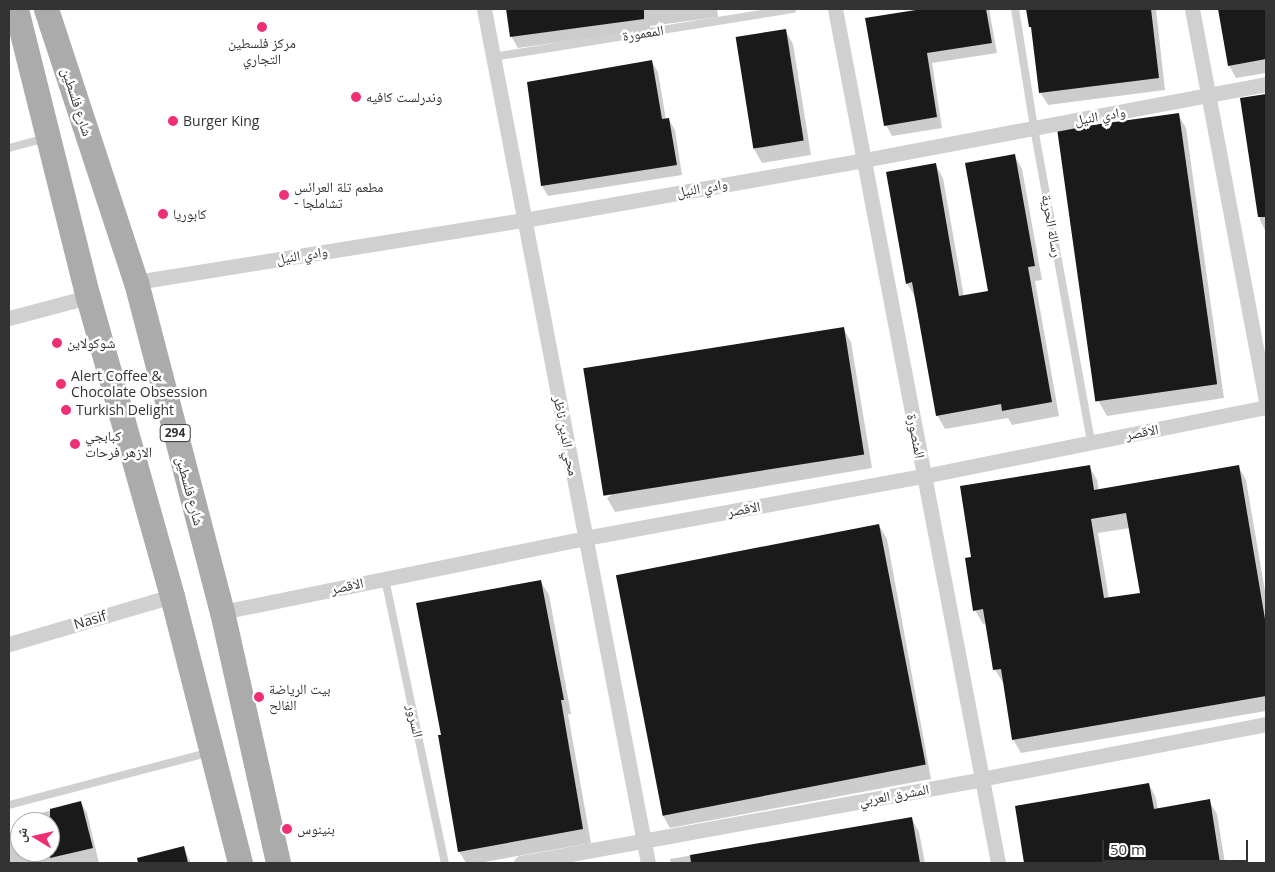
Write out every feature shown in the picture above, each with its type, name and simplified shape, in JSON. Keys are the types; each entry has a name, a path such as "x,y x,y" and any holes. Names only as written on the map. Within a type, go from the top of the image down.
{"main road":[{"path":"16,9 88,297 172,596 240,863"},
{"name":"شارع فلسطين","path":"46,9 136,282 222,612 278,863"}],"street":[{"name":"محي الدين ناظر","path":"484,9 648,863"},
{"name":"المنصورة","path":"835,9 998,863"},
{"path":"1192,9 1266,399"},
{"name":"وادي النيل","path":"136,282 524,220 864,160 1266,84"},
{"path":"9,318 88,297"},
{"name":"الاقصر","path":"222,612 585,538 924,476 1266,407"},
{"name":"Nasif","path":"9,644 172,596"},
{"name":"المشرق العربي","path":"521,863 982,779 1266,724"}],"lane":[{"name":"المعمورة","path":"493,57 792,9"},
{"name":"رسالة الحرية","path":"1015,9 1034,128 1091,442"},
{"path":"9,148 48,138"},
{"name":"السرور","path":"385,579 445,863"},
{"path":"9,805 211,752"}],"building":[{"path":"506,9 644,9 644,19 510,37"},
{"path":"922,9 986,9 992,43 927,53 937,117 884,126 865,18"},
{"path":"1026,9 1151,9 1159,78 1039,93 1031,27 1029,27"},
{"path":"1218,9 1266,9 1266,59 1228,66"},
{"path":"786,29 804,141 753,149 736,37"},
{"path":"652,60 662,119 669,118 677,165 541,186 527,82"},
{"path":"1266,94 1266,217 1258,217 1240,98"},
{"path":"1179,113 1217,384 1095,401 1057,130"},
{"path":"1015,154 1035,266 1028,267 1052,402 1002,411 1001,404 936,416 912,282 906,284 886,172 936,163 959,296 988,291 965,163"},
{"path":"844,327 864,454 603,496 583,368"},
{"path":"1090,465 1094,490 1239,465 1266,625 1266,696 1012,740 1001,669 993,670 983,609 973,611 965,558 971,557 960,486","holes":["1126,513 1140,593 1104,598 1091,519"]},
{"path":"879,524 926,764 663,816 616,575"},
{"path":"541,580 564,700 561,700 583,829 458,852 438,735 441,735 416,603"},
{"path":"1149,783 1154,809 1210,799 1220,863 1024,863 1015,806"},
{"path":"81,801 93,848 60,856 60,812 50,812 50,809"},
{"path":"912,817 920,863 691,863 690,855"},
{"path":"184,846 188,863 138,863 137,858"}],"place":[{"name":"مركز فلسطين التجاري","path":"262,27"},
{"name":"وندرلست كافيه","path":"356,97"},
{"name":"Burger King","path":"173,121"},
{"name":"مطعم تلة العرائس - تشاملجا","path":"284,195"},
{"name":"كابوريا","path":"163,214"},
{"name":"شوكولاين","path":"57,343"},
{"name":"Alert Coffee & Chocolate Obsession","path":"61,384"},
{"name":"Turkish Delight","path":"66,410"},
{"name":"كبابجي الازهر فرحات","path":"75,444"},
{"name":"بيت الرياضة الفالح","path":"259,697"},
{"name":"بنينوس","path":"287,829"}]}
